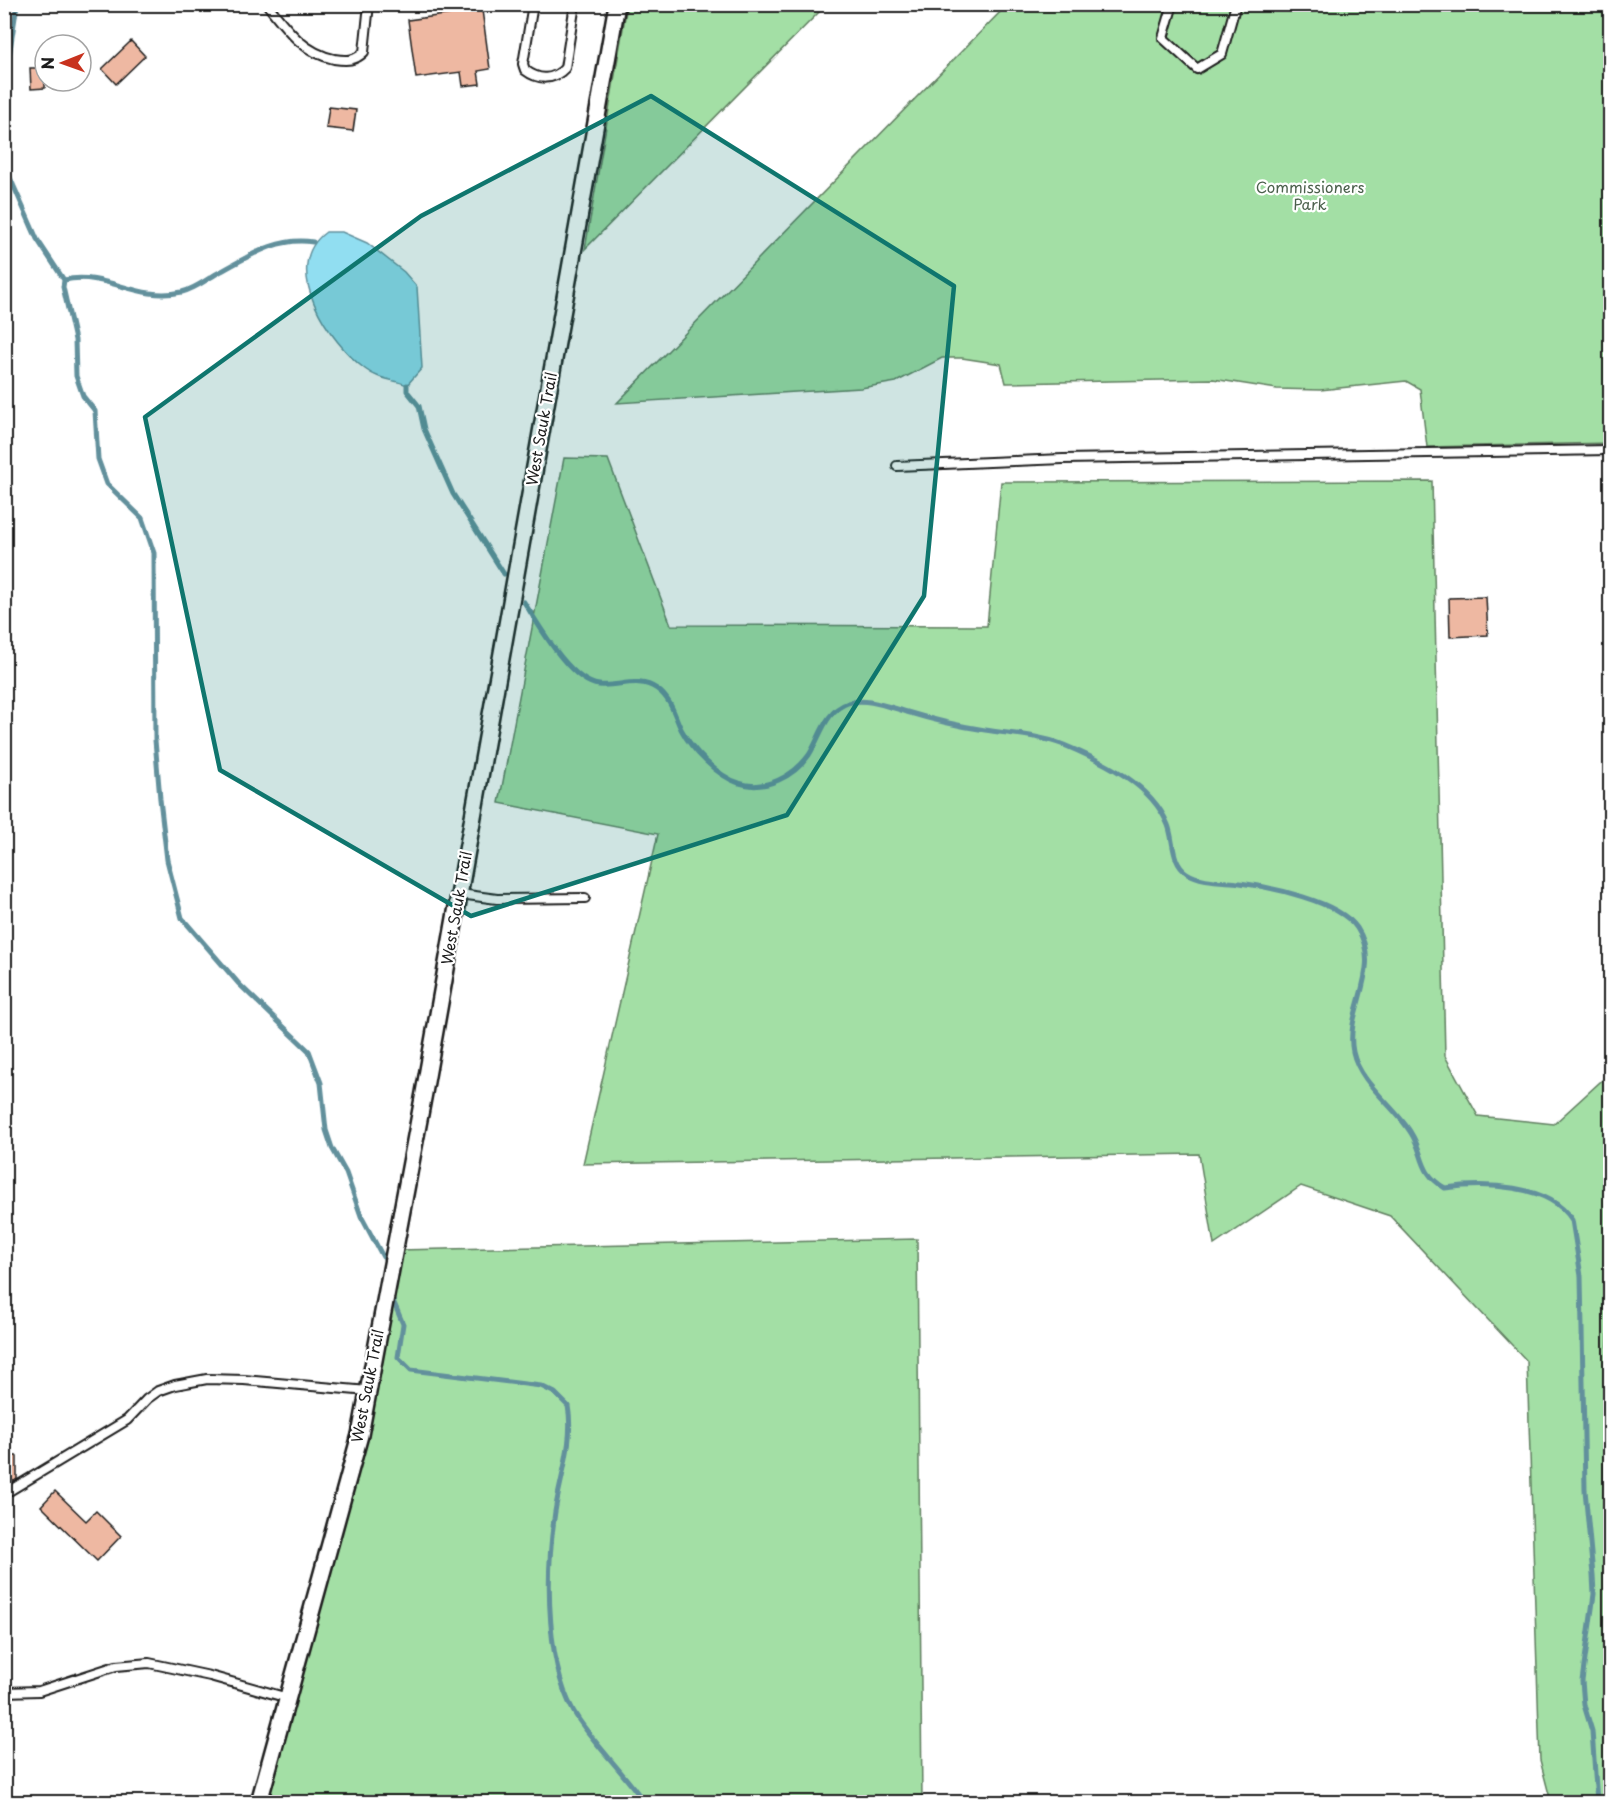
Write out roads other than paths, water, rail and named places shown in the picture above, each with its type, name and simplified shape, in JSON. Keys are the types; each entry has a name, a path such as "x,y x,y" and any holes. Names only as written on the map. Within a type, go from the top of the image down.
{"street":[{"name":"West Sauk Trail","path":"259,1803 360,1435 460,894 617,4"}],"lane":[{"path":"267,4 305,48 320,56 342,60 356,59 364,52 369,4"},
{"path":"532,4 523,64 525,70 535,77 549,78 559,75 565,68 575,4"},
{"path":"1173,4 1162,38 1197,69 1222,54 1236,4"},
{"path":"897,466 1052,459 1611,450"},
{"path":"460,894 497,900 585,898"},
{"path":"4,1494 128,1420 147,1399 158,1391 175,1385 207,1379 244,1380 368,1391"},
{"path":"4,1692 39,1691 116,1666 149,1663 210,1676 288,1698"}],"water":[{"path":"326,232 342,232 367,243 404,272 417,287 422,368 407,385 370,373 351,357 337,342 314,304 308,284 307,265 312,247"}],"waterway":[{"path":"4,89 17,4"},
{"path":"4,164 37,239 64,280 63,287 75,340 76,376 83,396 95,411 98,459 107,484 142,518 154,553 155,740 167,860 182,918 239,984 309,1051 321,1083 326,1130 332,1148 346,1173 361,1216 383,1257"},
{"path":"64,280 95,279 150,293 182,292 264,249 288,242 313,242"},
{"path":"407,385 407,391 419,406 424,429 453,494 504,574"},
{"path":"524,602 556,651 577,674 588,682 599,685 643,683 662,693 669,702 681,729 698,753 722,775 731,780 749,785 769,784 795,770 809,755 824,725 834,712 855,701 878,703 965,727 1045,739 1094,758 1124,776 1150,797 1168,825 1178,863 1187,873 1206,880 1253,885 1303,897 1335,910 1348,918 1357,928 1364,943 1366,959 1365,974 1354,1021 1353,1052 1357,1064 1370,1085 1411,1133 1430,1176 1445,1188 1496,1186 1532,1192 1561,1208 1572,1220 1581,1276 1585,1490 1594,1594 1582,1681 1584,1705 1592,1731 1597,1802"},
{"path":"391,1296 403,1324 398,1357 411,1370 541,1386 555,1393 568,1406 570,1420 568,1449 551,1542 549,1595 554,1650 568,1700 579,1720 644,1802"}],"park label":[{"name":"Commissioners Park","path":"1310,196"}]}
